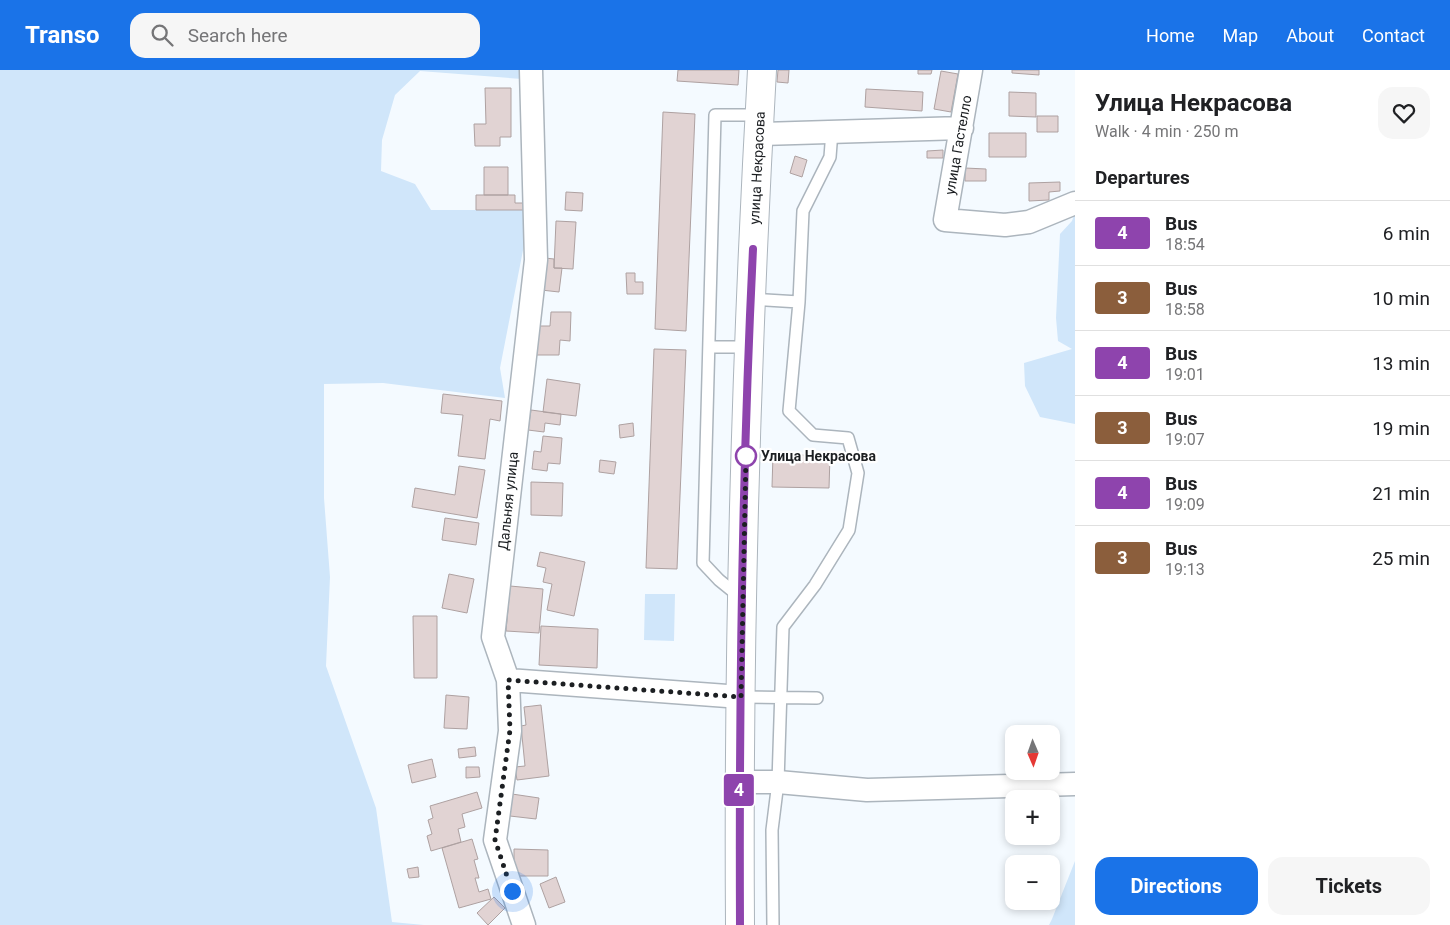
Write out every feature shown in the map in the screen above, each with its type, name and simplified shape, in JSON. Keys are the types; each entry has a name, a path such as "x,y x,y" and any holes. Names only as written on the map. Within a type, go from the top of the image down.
{"street":[{"name":"Дальняя улица","path":"524,925 495,840 510,730 508,680 493,637 536,260 531,70"},
{"name":"улица Некрасова","path":"740,925 739,782 749,347 762,70"},
{"name":"улица Гастелло","path":"971,70 945,220 1005,225 1029,222 1075,203"},
{"path":"759,124 832,132 962,128"},
{"path":"508,680 741,697"},
{"path":"739,782 778,782 867,790 1075,784"}],"lane":[{"path":"743,600 719,580 703,563 715,115 759,124"},
{"path":"773,925 772,830 778,782 783,627 815,585 849,530 858,473 848,438 813,435 789,411 799,302 803,211 830,158 832,132"},
{"path":"751,299 799,302"},
{"path":"708,347 749,347"},
{"path":"741,697 817,698"}],"shaded area":[{"path":"0,70 522,70 522,79 420,71 395,95 382,140 381,171 415,184 431,210 524,210 525,240 500,368 505,398 383,383 324,384 324,498 330,577 326,666 376,808 392,922 424,925 0,925"},
{"path":"1075,212 1075,424 1040,417 1025,386 1024,363 1072,349 1058,341 1056,318 1060,234 1072,221"},
{"path":"645,594 675,594 674,641 644,640"},
{"path":"1075,861 1075,925 1049,925 1056,910 1060,910 1060,899"}],"building":[{"path":"678,70 739,70 738,85 677,81"},
{"path":"778,70 789,70 788,83 777,82"},
{"path":"918,70 932,70 931,74 918,74"},
{"path":"1012,70 1039,70 1039,75 1012,73"},
{"path":"941,71 958,74 951,112 934,109"},
{"path":"485,88 511,88 511,137 500,137 500,146 475,146 474,124 486,124"},
{"path":"866,89 923,92 922,111 865,107"},
{"path":"1009,92 1036,93 1036,117 1009,116"},
{"path":"663,112 695,114 686,331 655,329"},
{"path":"1037,116 1058,116 1058,132 1037,132"},
{"path":"989,133 1026,133 1026,157 989,157"},
{"path":"943,150 943,158 927,158 927,151"},
{"path":"795,156 807,160 802,177 790,173"},
{"path":"484,167 508,167 508,195 484,195"},
{"path":"965,168 986,169 986,181 965,181"},
{"path":"1060,182 1060,191 1049,192 1049,200 1029,201 1029,183"},
{"path":"566,192 583,193 582,211 565,210"},
{"path":"476,195 515,195 515,203 524,203 524,210 476,210"},
{"path":"556,221 576,222 573,269 554,268"},
{"path":"545,258 554,259 554,268 562,268 559,292 541,290"},
{"path":"626,273 635,273 635,282 643,282 643,294 627,294"},
{"path":"551,312 571,312 570,341 560,340 559,355 533,355 534,326 550,326"},
{"path":"654,349 686,350 677,569 646,568"},
{"path":"547,379 580,384 576,416 543,412"},
{"path":"443,394 502,401 500,421 490,419 485,459 458,456 463,415 441,413"},
{"path":"531,410 561,414 560,425 545,423 544,432 528,430"},
{"path":"633,423 634,436 620,438 619,425"},
{"path":"543,436 562,438 560,464 548,463 547,471 532,469 534,451 541,452"},
{"path":"773,454 830,456 829,488 772,487"},
{"path":"600,460 616,462 614,474 599,472"},
{"path":"459,466 485,470 477,518 412,507 415,488 455,495"},
{"path":"531,482 563,483 562,516 531,515"},
{"path":"445,518 479,523 476,545 442,540"},
{"path":"540,552 585,562 574,616 547,610 552,584 543,582 546,568 537,566"},
{"path":"449,574 474,579 467,613 442,608"},
{"path":"510,586 543,589 539,633 506,631"},
{"path":"413,616 437,616 437,678 414,678"},
{"path":"541,626 598,629 597,668 539,665"},
{"path":"446,695 469,697 467,729 444,728"},
{"path":"541,705 549,776 517,780 515,767 525,766 521,726 526,725 524,707"},
{"path":"475,747 476,756 459,758 458,749"},
{"path":"432,759 436,777 412,783 408,765"},
{"path":"466,767 479,767 480,777 466,778"},
{"path":"477,792 482,808 462,814 465,827 458,829 461,842 431,851 427,836 432,834 428,820 433,818 430,806"},
{"path":"512,794 539,798 536,819 510,816"},
{"path":"472,839 478,859 474,860 479,878 475,878 479,892 488,889 491,899 459,908 442,848"},
{"path":"514,849 548,850 548,876 514,876"},
{"path":"418,867 419,877 409,878 407,869"},
{"path":"556,877 565,902 549,908 540,884"},
{"path":"494,897 505,908 488,925 477,913"}],"bus line":[{"name":"4","path":"740,925 739,782 753,249"}],"place":[{"name":"Улица Некрасова","path":"746,456"}],"route":[{"path":"512,891 495,840 510,730 508,680 741,697 746,456"}]}
